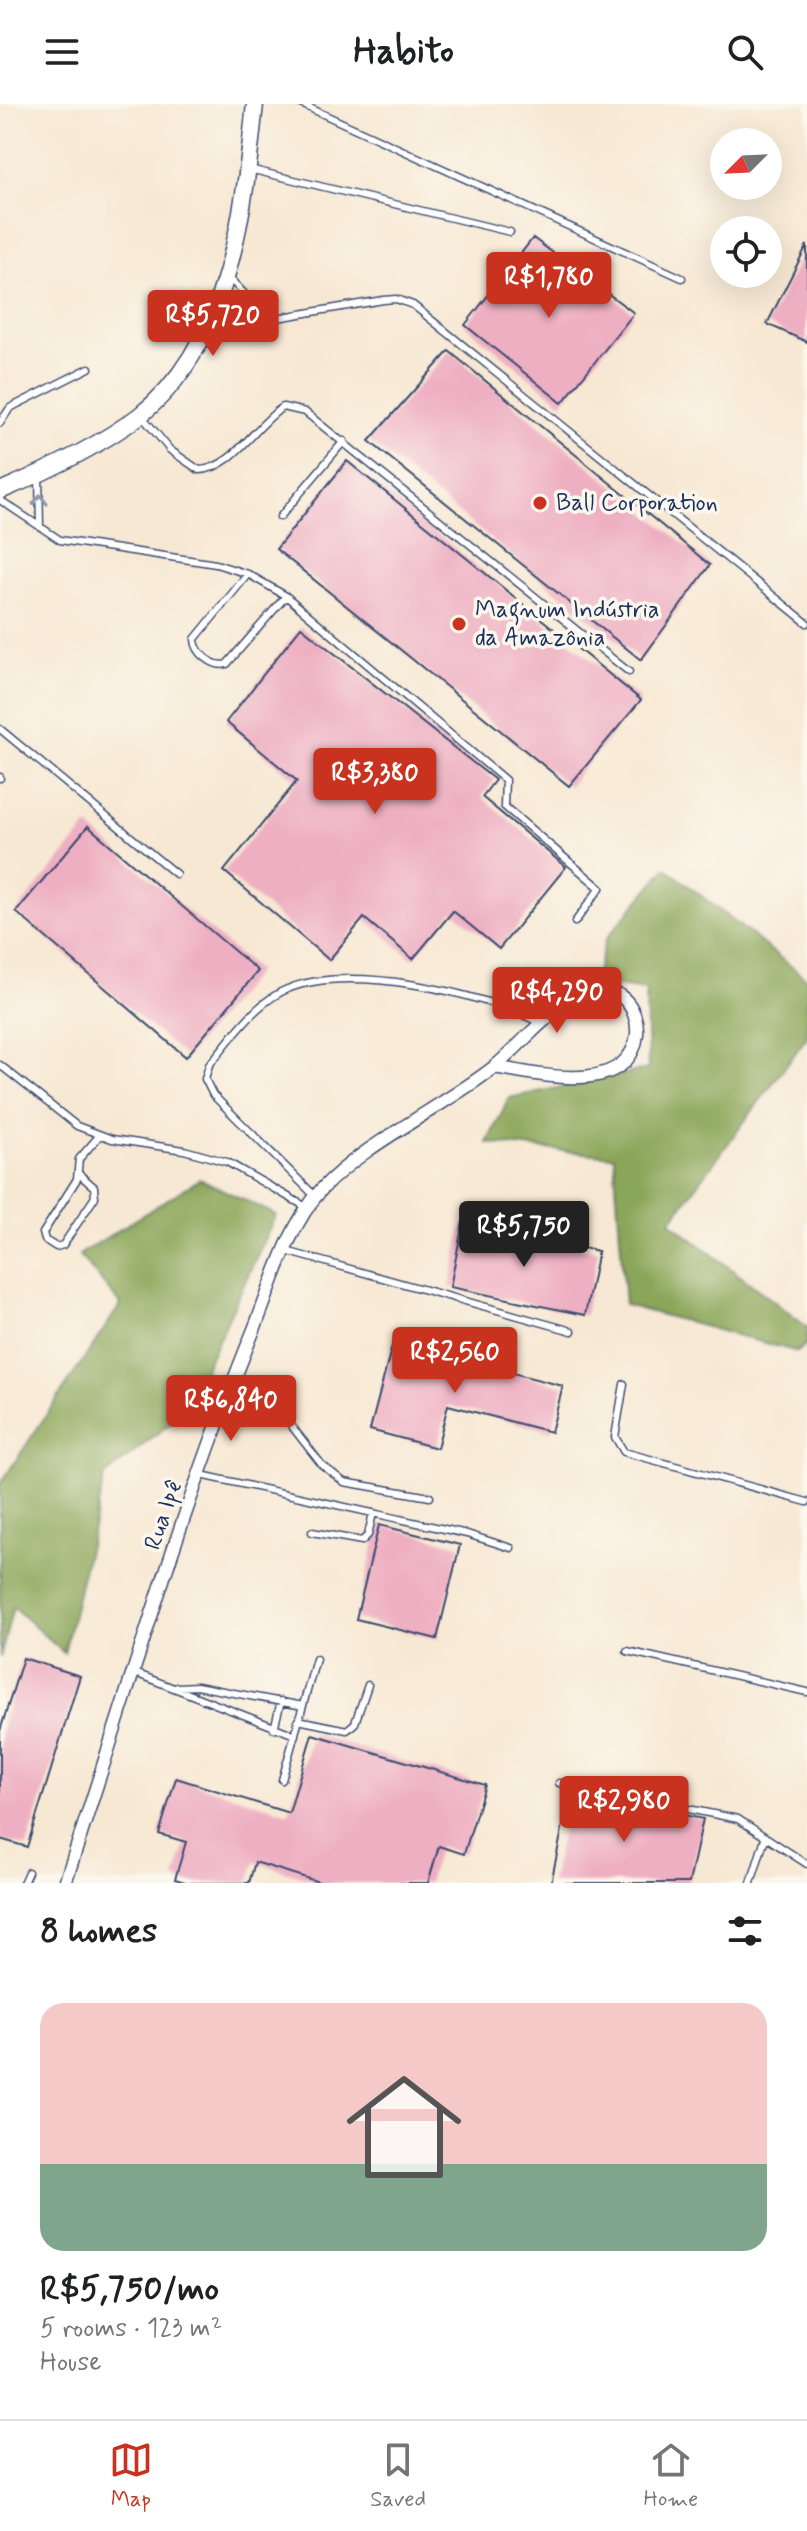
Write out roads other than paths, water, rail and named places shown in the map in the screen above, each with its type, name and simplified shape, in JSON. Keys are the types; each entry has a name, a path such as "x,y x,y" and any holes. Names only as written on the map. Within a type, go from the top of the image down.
{"street":[{"path":"0,491 39,473 141,415 192,356 225,274 248,169 255,104"},
{"name":"Rua Ipê","path":"65,1883 232,1384 286,1251 312,1202 342,1171 494,1067 542,1024 580,997 599,992 616,993 628,1002 637,1034 624,1060 590,1078 559,1078 494,1067"}],"lane":[{"path":"301,104 682,278"},
{"path":"248,169 510,232"},
{"path":"225,274 269,319"},
{"path":"205,330 383,300 396,299 413,305 807,623"},
{"path":"0,423 10,408 89,368"},
{"path":"141,415 170,450 199,470 221,465 283,407 305,412 629,672"},
{"path":"280,517 344,441"},
{"path":"39,473 40,527"},
{"path":"0,500 68,542 216,564 248,574 286,596 505,780 504,806 600,888 575,922"},
{"path":"248,574 195,639 197,649 214,664 227,664 286,596"},
{"path":"0,729 176,874"},
{"path":"312,1202 213,1095 205,1079 209,1065 266,1001 308,982 341,978 370,980 497,1003 542,1024"},
{"path":"0,1065 77,1126 100,1135 204,1154 312,1202"},
{"path":"79,1174 94,1187 95,1197 63,1245 56,1247 45,1240 43,1233 79,1174 78,1162 100,1135"},
{"path":"286,1251 572,1331"},
{"path":"232,1384 283,1415 333,1476 361,1486 430,1497"},
{"path":"624,1384 615,1437 624,1452 807,1502"},
{"path":"201,1475 467,1534 511,1548"},
{"path":"312,1532 358,1542 368,1535 373,1513"},
{"path":"627,1651 807,1692"},
{"path":"282,1780 316,1659"},
{"path":"135,1673 295,1735"},
{"path":"298,1720 347,1730 355,1723 368,1685"},
{"path":"174,1687 197,1686 303,1706"},
{"path":"274,1729 281,1701"},
{"path":"559,1783 738,1819 807,1864"},
{"path":"751,1883 765,1838"},
{"path":"23,1883 28,1872"}],"place":[{"name":"Ball Corporation","path":"540,503"},
{"name":"Magnum Indústria da Amazônia","path":"459,624"}]}
